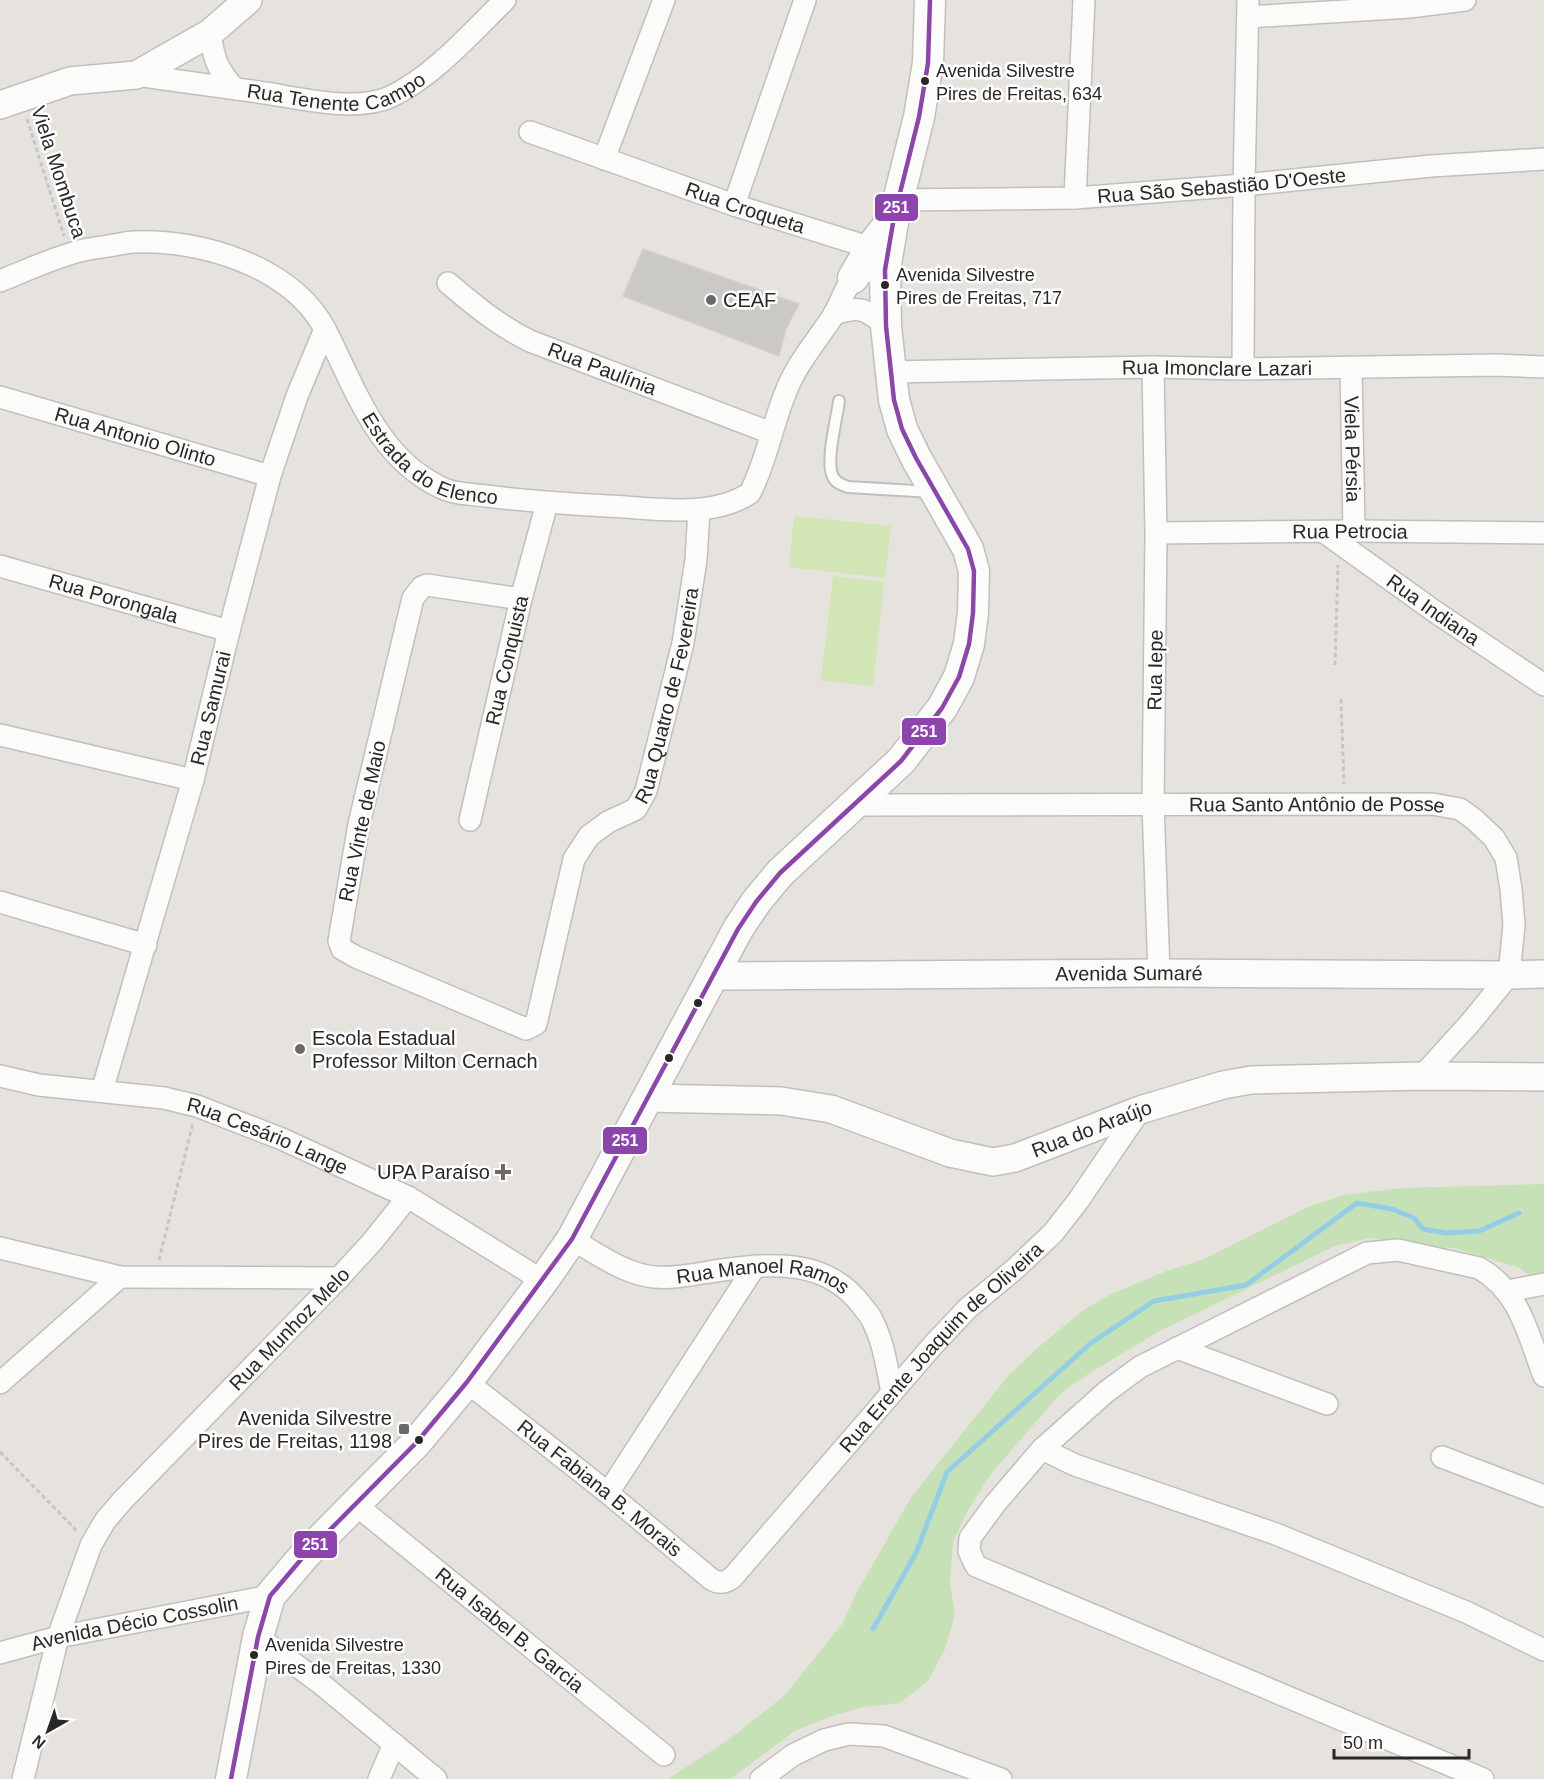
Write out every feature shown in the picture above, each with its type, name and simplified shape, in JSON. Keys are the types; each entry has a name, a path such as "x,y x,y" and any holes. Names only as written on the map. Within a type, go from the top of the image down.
{"main road":[{"path":"231,1779 258,1637 270,1596 304,1556 416,1443 468,1382 572,1239 738,929 756,902 780,873 901,762 942,708 959,677 969,644 973,614 974,571 968,549 915,458 902,429 894,400 890,372 881,259 919,117 928,63 930,0"},
{"path":"853,278 881,259"}],"street":[{"name":"Rua Tenente Campo","path":"136,75 361,104 388,97 420,79 505,0"},
{"path":"604,159 664,0"},
{"path":"734,205 805,0"},
{"path":"1075,198 1084,0"},
{"path":"1243,369 1248,8 1410,7 1465,0"},
{"path":"10,101 70,81 136,75 210,33 244,1"},
{"path":"210,33 218,69 235,89"},
{"name":"Rua Croqueta","path":"530,132 881,259"},
{"name":"Rua São Sebastião D'Oeste","path":"896,209 1244,185 1431,166 1544,159"},
{"name":"Estrada do Elenco","path":"0,281 70,255 133,242 182,245 233,257 273,275 307,304 325,329 369,418 380,435 401,460 419,475 440,487 456,492 548,503 699,510 726,505 750,493 786,392 799,365 834,314 853,278"},
{"name":"Rua Paulínia","path":"448,283 490,318 530,341 771,433"},
{"path":"834,314 850,309 860,309 886,326"},
{"name":"Rua Samurai","path":"102,1090 194,780 229,630 270,476 297,396 325,329"},
{"name":"Rua Imonclare Lazari","path":"890,372 1153,367 1243,369 1496,365 1544,367"},
{"name":"Rua Iepe","path":"1153,367 1156,532 1153,804 1159,973"},
{"name":"Viela Pérsia","path":"1339,535 1350,368"},
{"name":"Rua Antonio Olinto","path":"0,397 270,476"},
{"name":"Rua Conquista","path":"470,820 521,600 548,503"},
{"name":"Rua Quatro de Fevereira","path":"536,1024 574,859 589,836 608,822 636,809 646,791 683,643 696,560 699,510"},
{"name":"Rua Petrocia","path":"1156,532 1339,535 1544,533"},
{"name":"Rua Indiana","path":"1339,535 1434,611 1544,685"},
{"name":"Rua Porongala","path":"0,566 229,630"},
{"name":"Rua Vinte de Maio","path":"521,600 427,585 412,598 359,824 339,941 342,949 356,957 521,1027 526,1029 536,1024"},
{"path":"0,735 194,780"},
{"name":"Rua Santo Antônio de Posse","path":"853,805 1432,804 1460,809 1494,838 1506,858 1514,925 1509,975"},
{"path":"0,902 146,945"},
{"name":"Avenida Sumaré","path":"713,976 1159,973 1544,974"},
{"path":"1422,1076 1471,1022 1509,975"},
{"name":"Rua Cesário Lange","path":"0,1076 39,1085 164,1098 197,1106 282,1139 408,1197 543,1281"},
{"name":"Rua do Araújo","path":"647,1098 781,1101 831,1109 950,1153 993,1162 1015,1158 1140,1110 1223,1085 1251,1080 1422,1076 1544,1077"},
{"name":"Rua Erente Joaquim de Oliveira","path":"732,1578 934,1344 968,1308 1053,1233 1078,1201 1140,1110"},
{"name":"Rua Munhoz Melo","path":"23,1779 58,1636 91,1545 105,1521 339,1278 408,1197"},
{"name":"Rua Manoel Ramos","path":"572,1239 600,1256 637,1273 654,1277 674,1277 774,1264 808,1269 837,1281 856,1297 873,1321 892,1392"},
{"path":"0,1248 120,1277 339,1278"},
{"path":"1483,1779 976,1566 969,1551 970,1538 995,1503 1042,1449 1106,1392 1140,1367 1357,1257 1378,1250 1398,1250 1479,1268 1498,1281 1515,1302 1544,1376"},
{"path":"608,1492 755,1266"},
{"path":"0,1383 120,1277"},
{"path":"1508,1291 1544,1284"},
{"path":"1177,1348 1327,1404"},
{"name":"Rua Fabiana B. Morais","path":"468,1382 608,1492 711,1579 721,1583 732,1578"},
{"path":"1042,1449 1075,1465 1276,1534 1466,1612 1544,1650"},
{"path":"1442,1457 1544,1496"},
{"name":"Rua Isabel B. Garcia","path":"356,1505 664,1755"},
{"name":"Avenida Décio Cossolin","path":"0,1653 58,1636 270,1596"},
{"path":"258,1637 320,1683 436,1779"},
{"path":"761,1779 793,1755 824,1740 849,1734 884,1736 1001,1779"},
{"path":"379,1779 394,1744"}],"lane":[{"path":"839,401 829,465 833,477 839,484 848,487 935,492"}],"path":[{"name":"Viela Mombuca","path":"10,101 70,255"},
{"path":"1335,665 1339,535"},
{"path":"1341,699 1345,804"},
{"path":"156,1276 197,1106"},
{"path":"0,1452 91,1545"}],"green space":[{"path":"794,516 891,526 885,578 789,567"},
{"path":"833,576 884,582 873,686 821,681"},
{"path":"1544,1184 1544,1288 1520,1268 1457,1249 1371,1238 1335,1246 1158,1332 1090,1373 1061,1393 991,1474 968,1510 953,1542 950,1581 955,1616 945,1649 928,1681 900,1703 863,1707 829,1717 795,1731 730,1779 668,1779 728,1740 784,1696 842,1624 857,1592 912,1496 1008,1376 1082,1311 1113,1293 1169,1270 1202,1260 1310,1206 1344,1195 1401,1188"}],"building":[{"name":"CEAF","path":"643,249 799,304 786,329 779,356 623,296"}],"waterway":[{"path":"873,1629 916,1553 947,1472 1091,1343 1154,1301 1246,1285 1357,1203 1392,1209 1414,1218 1423,1229 1446,1233 1479,1231 1519,1213"}],"transit line":[{"name":"251","path":"231,1779 258,1637 270,1596 304,1556 416,1443 467,1382 572,1239 738,929 756,902 780,873 901,761 942,708 959,677 969,644 973,613 974,571 968,549 902,429 894,400 886,326 885,270 894,217 919,117 928,63 930,0"}],"place":[{"name":"Avenida Silvestre Pires de Freitas, 634","path":"925,81"},
{"name":"Avenida Silvestre Pires de Freitas, 717","path":"885,285"},
{"name":"CEAF","path":"711,300"},
{"name":"Escola Estadual Professor Milton Cernach","path":"300,1049"},
{"name":"UPA Paraíso","path":"503,1172"},
{"name":"Avenida Silvestre Pires de Freitas, 1198","path":"404,1429"},
{"name":"Avenida Silvestre Pires de Freitas, 1330","path":"254,1655"}]}
